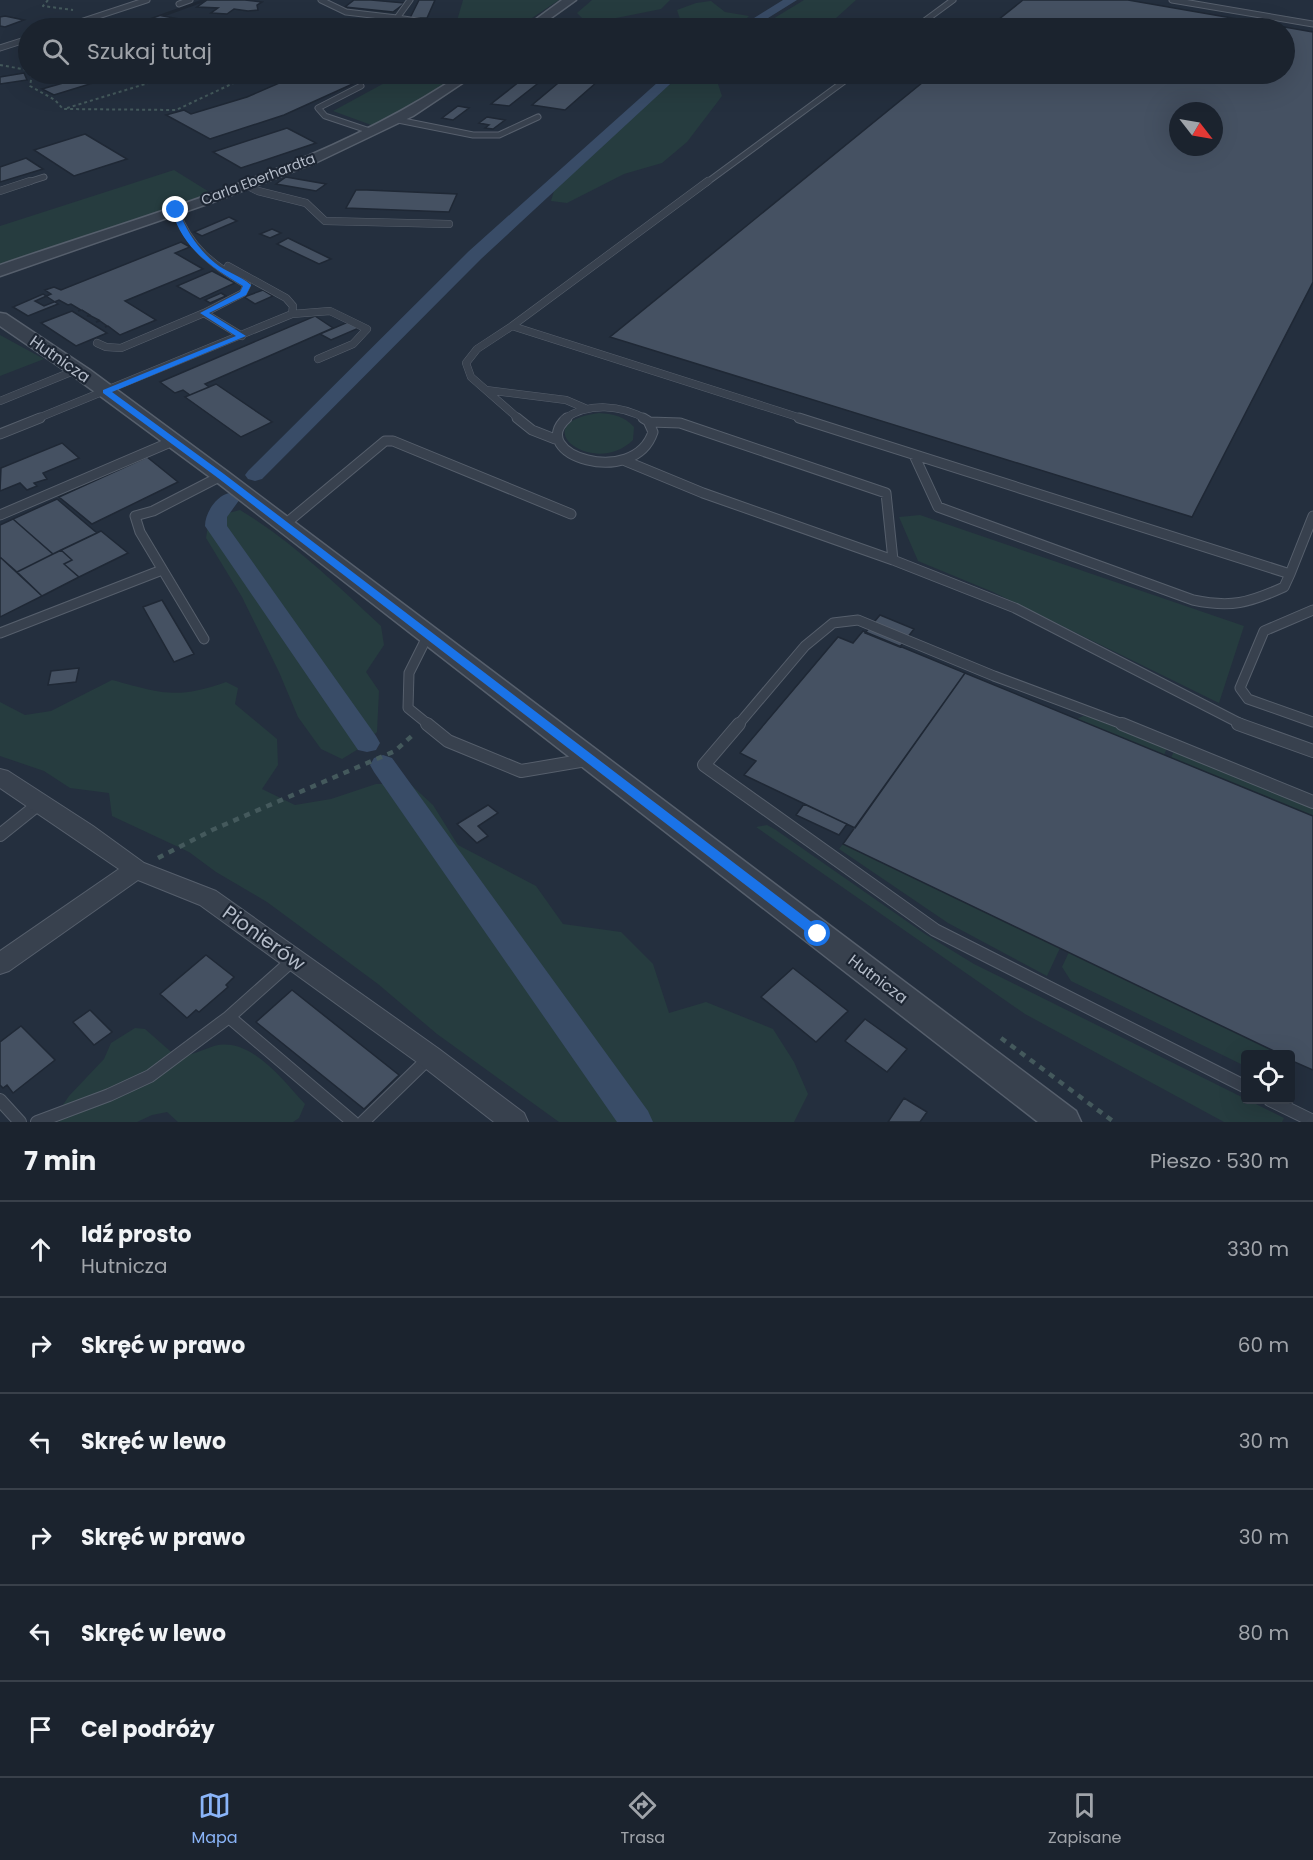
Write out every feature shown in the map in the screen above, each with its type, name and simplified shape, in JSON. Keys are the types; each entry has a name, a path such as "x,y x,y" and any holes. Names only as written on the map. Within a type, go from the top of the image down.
{"street":[{"path":"544,18 570,0"},
{"name":"Carla Eberhardta","path":"0,271 246,184 398,120 435,99 455,84"},
{"name":"Hutnicza","path":"0,318 76,370 221,476 1064,1122"},
{"name":"Pionierów","path":"2,780 40,803 136,869 208,898 430,1057 515,1122"},
{"path":"0,963 136,869"}],"lane":[{"path":"94,18 147,0"},
{"path":"179,4 190,0"},
{"path":"321,0 327,6 337,10 396,18 410,0"},
{"path":"929,18 953,0"},
{"path":"1172,0 1278,18"},
{"path":"1295,21 1313,24"},
{"path":"0,48 18,42"},
{"path":"650,422 655,435 651,445 642,453 622,460 598,462 582,460 569,455 555,439 531,430 471,377 466,363 477,349 512,326 840,84"},
{"path":"361,86 318,108 325,116 372,132"},
{"path":"398,120 473,135 500,135 538,117"},
{"path":"0,191 44,177"},
{"path":"246,184 258,191 306,203 325,221 449,224"},
{"path":"97,343 106,347 121,348 204,313 243,293 248,285 213,266 191,242 180,224 176,210"},
{"path":"228,266 286,298 293,306 292,314"},
{"path":"0,434 292,314 330,311 367,329 365,335 358,340 318,359"},
{"path":"204,313 242,336"},
{"path":"512,326 1290,574"},
{"path":"0,401 76,370"},
{"path":"486,390 566,400 587,409"},
{"path":"555,439 556,430 562,421 573,414 587,409 619,407 634,411 650,422 680,423 886,493 892,560"},
{"path":"0,515 173,441"},
{"path":"284,525 385,441 393,441 571,514"},
{"path":"914,455 938,507 1193,600 1222,606 1247,604 1284,587 1313,516"},
{"path":"622,460 703,493 892,560 1015,608 1233,722 1313,751"},
{"path":"204,639 140,532 135,516 153,511 221,476"},
{"path":"0,633 162,570"},
{"path":"1313,610 1264,631 1240,688 1248,699 1313,722"},
{"path":"1241,1085 934,930 704,765 805,646 833,623 858,620 1313,802"},
{"path":"428,635 409,673 408,708 448,741 521,771 591,760"},
{"path":"0,835 40,803"},
{"path":"37,1122 100,1099 148,1077 229,1017 294,960"},
{"path":"229,1017 353,1122"},
{"path":"363,1122 430,1057"},
{"path":"0,1100 20,1122"},
{"path":"1278,1104 1313,1121"}],"path":[{"path":"550,14 563,18"},
{"path":"0,64 18,68"},
{"path":"30,84 30,86 55,100 63,109 176,110 230,84"},
{"path":"63,109 145,84"},
{"path":"136,869 212,830 395,751 426,723"}],"green space":[{"path":"463,0 559,0 532,18 458,18"},
{"path":"592,0 670,0 661,9 616,18 582,18 577,13"},
{"path":"804,0 856,0 836,18 774,18"},
{"path":"711,1 725,12 749,16 747,18 680,18 677,10 696,3"},
{"path":"383,84 447,84 428,99 374,126 333,111"},
{"path":"671,84 718,84 722,96 687,142 662,163 624,174 567,203 551,201 554,191 660,91"},
{"path":"174,170 211,193 0,265 0,226"},
{"path":"0,335 44,359 0,376"},
{"path":"599,413 618,416 630,423 634,427 633,440 617,450 600,454 584,451 572,445 565,436 566,427 577,419"},
{"path":"240,510 278,535 331,579 381,626 384,645 366,672 379,691 377,732 360,748 342,759 321,749 298,717 279,672 242,597 206,538 209,518"},
{"path":"920,515 1244,626 1219,703 993,592 918,561 899,517"},
{"path":"112,680 169,693 194,691 226,682 238,688 235,704 277,739 278,765 262,789 295,805 331,799 376,784 410,784 433,805 458,845 536,886 563,924 621,932 653,964 669,1013 706,1002 773,1029 794,1062 808,1094 794,1122 559,1122 437,1034 378,984 267,902 216,872 189,852 112,816 109,793 70,788 44,771 0,756 0,702 25,715 51,711"},
{"path":"1083,716 1167,748 1164,755 1077,719"},
{"path":"1174,751 1313,808 1313,816 1171,758"},
{"path":"767,825 776,830 925,934 974,964 1241,1097 1241,1104 1256,1104 1284,1118 1282,1122 1224,1122 1025,1014 756,827"},
{"path":"843,844 1060,948 1047,976 948,923 839,849"},
{"path":"1069,952 1272,1050 1241,1050 1241,1064 1071,981 1062,967"},
{"path":"135,1028 145,1029 178,1058 214,1046 228,1045 253,1054 276,1073 305,1104 299,1118 293,1122 178,1122 167,1112 152,1115 137,1122 59,1122 56,1115 69,1096 104,1059 111,1043"}],"building":[{"path":"207,0 163,16 174,18 153,18"},
{"path":"207,0 262,2 257,5 258,10 234,9 227,14 211,13 218,8 197,7"},
{"path":"354,0 405,3 393,12 345,7"},
{"path":"419,0 435,0 427,18 410,18"},
{"path":"1023,0 1128,0 1232,18 1000,18"},
{"path":"0,17 18,19 18,22 5,27 0,26"},
{"path":"1295,29 1313,32 1313,282 1192,517 610,337 921,84 1295,84"},
{"path":"18,74 18,81 0,84 0,77"},
{"path":"60,84 90,84 54,95 42,89"},
{"path":"277,84 353,84 284,115 210,139 166,115 184,110 191,114 247,97"},
{"path":"516,84 537,84 509,106 491,104"},
{"path":"557,84 595,84 565,110 532,105"},
{"path":"458,106 469,108 453,120 442,118"},
{"path":"487,117 505,120 493,129 485,128 489,125 479,123"},
{"path":"287,128 316,143 241,168 213,152"},
{"path":"85,134 127,159 74,176 34,150"},
{"path":"26,158 43,169 0,182 0,167"},
{"path":"286,177 326,184 316,191 276,184"},
{"path":"356,190 457,194 449,212 346,208"},
{"path":"229,217 237,221 202,236 194,232"},
{"path":"272,229 281,233 270,238 260,234"},
{"path":"288,238 331,259 319,264 277,244"},
{"path":"181,242 190,247 175,253 203,269 125,301 156,320 120,335 108,326 105,327 107,326 100,321 96,322 99,320 87,316 90,315 82,310 78,311 81,310 71,304 68,305 59,300 44,306 35,301 51,294 45,290 54,287 61,290"},
{"path":"212,271 235,283 200,299 177,286"},
{"path":"263,290 273,296 255,304 244,297"},
{"path":"221,293 226,296 210,303 205,300"},
{"path":"43,294 58,304 28,316 13,307"},
{"path":"72,311 107,333 76,346 41,323"},
{"path":"315,316 333,328 205,384 209,387 190,395 183,390 175,393 160,382"},
{"path":"348,322 359,328 331,340 320,334"},
{"path":"216,384 272,422 241,437 185,397"},
{"path":"62,443 79,458 43,473 47,479 34,483 37,486 27,490 20,483 0,491 1,468"},
{"path":"147,457 178,482 92,524 59,497"},
{"path":"57,499 97,533 53,554 13,519"},
{"path":"13,519 53,554 17,572 0,557 0,525"},
{"path":"101,531 128,553 79,577 64,564 72,560 61,550"},
{"path":"61,550 72,560 64,564 79,577 42,596 17,572"},
{"path":"0,557 42,596 0,617"},
{"path":"162,600 194,654 174,662 143,607"},
{"path":"880,615 914,629 900,647 865,633"},
{"path":"863,631 965,673 855,828 744,775 756,761 740,753 838,637 853,643"},
{"path":"79,668 76,682 48,685 51,671"},
{"path":"965,673 1313,816 1313,1070 1295,1062 1295,1050 1272,1050 843,844"},
{"path":"804,804 847,824 839,835 796,815"},
{"path":"488,805 498,813 478,826 488,836 477,843 457,824"},
{"path":"206,955 234,977 226,985 228,987 199,1012 196,1010 187,1018 160,994"},
{"path":"793,968 848,1011 816,1042 761,997"},
{"path":"292,990 399,1075 364,1109 256,1022"},
{"path":"90,1010 112,1032 94,1045 73,1022"},
{"path":"865,1019 907,1049 887,1072 845,1041"},
{"path":"21,1026 55,1060 13,1093 7,1085 3,1088 0,1085 0,1042"},
{"path":"904,1098 927,1112 920,1122 888,1122"}],"waterway":[{"path":"761,18 791,0"},
{"path":"255,475 475,255 663,84"},
{"path":"229,499 216,517 216,526 367,743"},
{"path":"383,765 636,1122"}],"route":[{"path":"176,210 180,224 191,242 213,266 248,285 248,289 243,293 204,313 242,336 106,392 221,476 818,934"}]}
